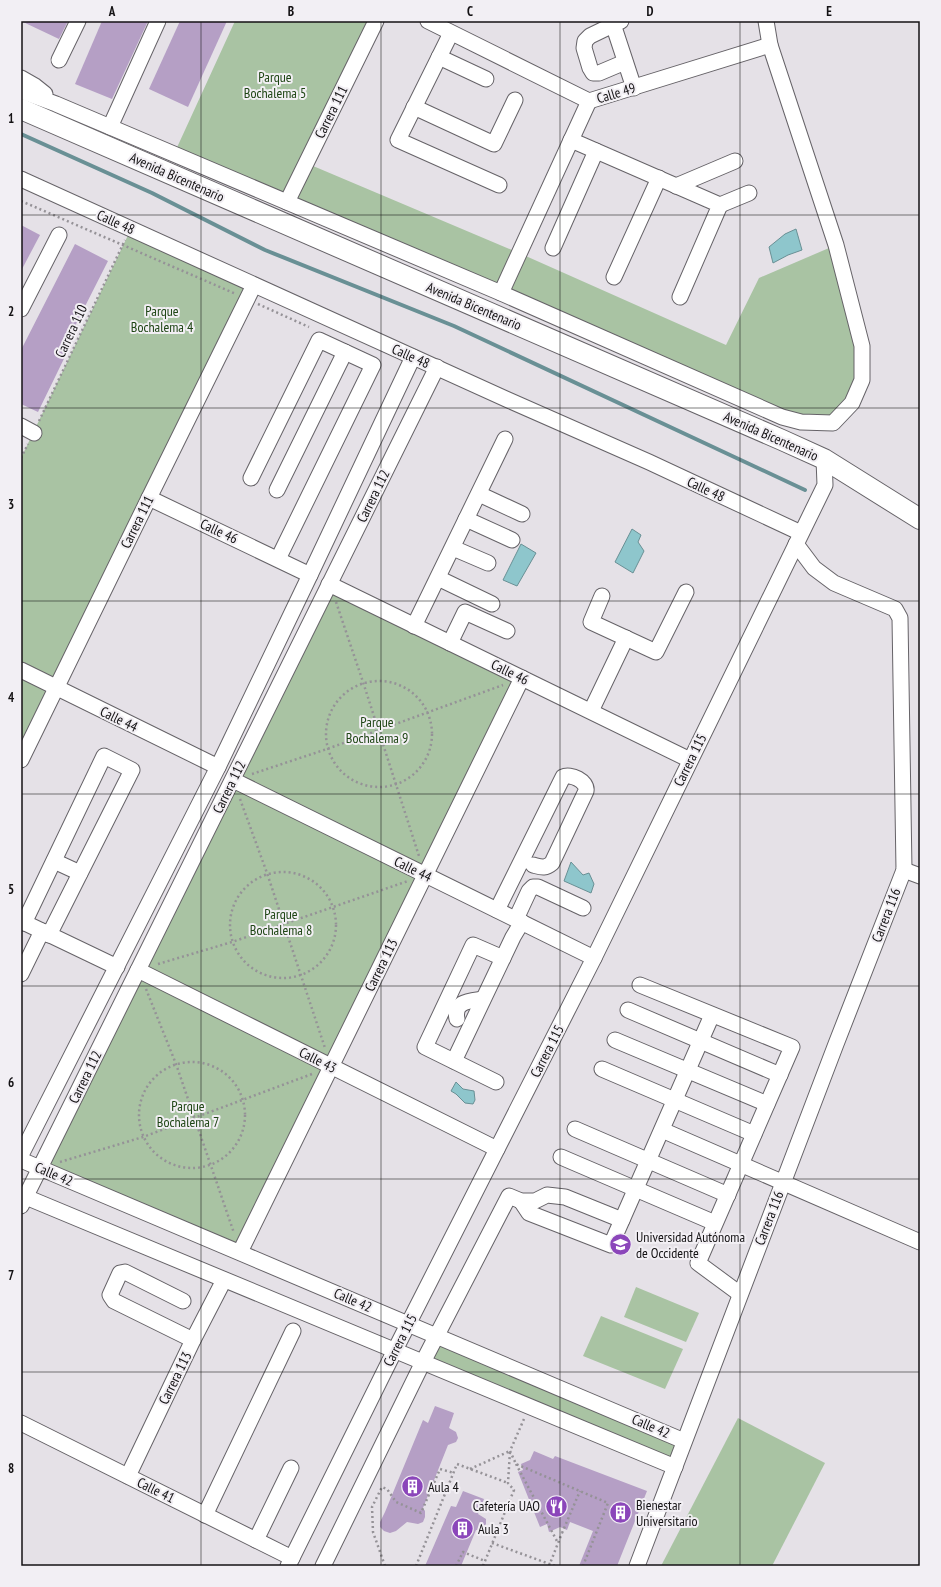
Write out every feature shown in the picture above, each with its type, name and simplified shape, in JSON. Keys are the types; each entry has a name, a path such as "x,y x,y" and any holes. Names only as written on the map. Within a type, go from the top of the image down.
{"main road":[{"name":"Avenida Bicentenario","path":"21,109 767,433 824,459 920,519"}],"street":[{"path":"59,60 78,21"},
{"path":"110,127 158,21"},
{"name":"Carrera 111","path":"287,202 376,21"},
{"name":"Calle 49","path":"428,21 589,102 770,45"},
{"path":"21,91 56,104 501,293 782,417 801,422 833,423 852,403 862,380 862,346 836,245 770,45 766,21"},
{"path":"626,62 599,73 594,73 590,68 584,48 585,41 590,36 616,22 634,88"},
{"path":"452,33 398,140 499,185"},
{"path":"439,57 486,79"},
{"path":"21,78 35,86 56,104"},
{"path":"414,107 494,144 515,100"},
{"path":"501,293 589,102"},
{"path":"571,140 720,205"},
{"path":"554,248 596,151"},
{"path":"676,186 735,160"},
{"path":"614,277 659,178"},
{"name":"Calle 48","path":"21,179 413,357 649,462 798,539"},
{"path":"680,297 720,205 749,193"},
{"path":"21,309 59,235"},
{"name":"Carrera 111","path":"21,760 254,285"},
{"path":"251,478 319,340 373,365 278,559"},
{"path":"277,490 345,352"},
{"name":"Carrera 112","path":"21,1155 218,767 413,357"},
{"name":"Carrera 112","path":"22,1199 40,1168 437,367"},
{"path":"414,626 505,439"},
{"name":"Carrera 115","path":"290,1562 408,1323 594,958 825,485 824,459"},
{"path":"479,494 522,514"},
{"name":"Calle 46","path":"149,498 310,575"},
{"path":"466,519 512,540"},
{"path":"798,539 814,568 834,583 895,609 900,618 904,870 920,876"},
{"path":"453,548 488,563"},
{"path":"438,578 492,604"},
{"name":"Calle 46","path":"329,584 690,760"},
{"path":"602,596 591,622 656,652 686,592"},
{"path":"450,643 465,612 507,631"},
{"path":"591,712 626,638"},
{"name":"Calle 44","path":"21,670 218,767"},
{"name":"Carrera 113","path":"240,1252 522,678"},
{"path":"21,974 25,958 45,933 80,873 132,770 104,756 54,861 22,922 45,933 117,967"},
{"path":"497,910 563,777 569,776 585,782 587,786 586,791 552,863 547,867 541,868 533,865"},
{"name":"Calle 44","path":"233,780 594,958"},
{"path":"54,861 80,873"},
{"name":"Carrera 116","path":"636,1566 904,870"},
{"path":"454,1061 503,958 519,921 529,891 538,887 583,908"},
{"path":"496,1082 425,1047 473,946 503,958"},
{"name":"Calle 43","path":"138,970 497,1149"},
{"path":"640,985 792,1047 698,1263 740,1294"},
{"path":"457,1019 457,1009 461,1004 483,1000"},
{"path":"628,1010 780,1075"},
{"path":"515,1199 529,1213 611,1245 712,1015"},
{"path":"615,1040 767,1104"},
{"path":"602,1069 754,1134"},
{"path":"575,1129 728,1194"},
{"path":"662,1130 920,1242"},
{"path":"561,1158 715,1223"},
{"name":"Calle 42","path":"21,1160 684,1440"},
{"path":"515,1199 536,1201 547,1195 565,1196 622,1220"},
{"name":"Calle 42","path":"22,1199 395,1350 674,1467"},
{"path":"323,1566 437,1335 515,1199"},
{"path":"183,1301 125,1272 120,1273 110,1295 114,1301 193,1340"},
{"name":"Carrera 113","path":"128,1476 193,1340 224,1280"},
{"path":"205,1515 293,1331"},
{"name":"Calle 41","path":"21,1423 256,1540 290,1562"},
{"path":"256,1540 291,1468"}],"path":[{"path":"21,201 247,299"},
{"name":"Carrera 110","path":"21,458 30,431 123,245"},
{"path":"240,1252 176,1064 138,970 232,942 426,875 363,682 329,584"},
{"path":"40,1168 143,1137 332,1067 267,873 233,780 379,731 522,678"},
{"path":"383,681 402,685 413,692 422,702 428,713 432,727 432,742 428,756 420,768 409,778 396,785 372,787 349,779 336,766 327,749 325,736 326,722 332,708 340,697 350,688 363,682 383,681"},
{"path":"288,871 307,876 324,889 334,907 336,934 331,948 324,959 314,969 301,975 280,978 260,973 243,961 232,942 230,924 233,906 238,895 256,878 267,873 288,871"},
{"path":"197,1061 217,1067 233,1081 243,1100 245,1119 240,1139 227,1154 210,1165 190,1169 171,1164 154,1154 143,1137 139,1124 138,1112 146,1087 154,1077 164,1069 176,1064 197,1061"},
{"path":"508,1483 510,1451 525,1418"},
{"path":"510,1451 558,1543"},
{"path":"470,1469 510,1451"},
{"path":"416,1566 457,1464 508,1483 514,1490 483,1566"},
{"path":"516,1464 608,1503 583,1566"},
{"path":"385,1566 373,1532 372,1508 382,1487 387,1489 396,1502 421,1513 440,1469 454,1473"},
{"path":"550,1565 562,1532 580,1491"},
{"path":"492,1543 556,1566"},
{"path":"456,1566 462,1552 485,1561"}],"green space":[{"name":"Parque Bochalema 5","path":"235,21 376,21 306,163 519,253 726,345 759,278 836,245 862,380 833,423 801,422 174,154"},
{"name":"Parque Bochalema 4","path":"131,229 254,285 21,760 21,458"},
{"path":"329,584 522,678 240,1252 40,1168"},
{"path":"636,1287 699,1313 686,1342 624,1317"},
{"path":"601,1316 683,1349 665,1389 583,1356"},
{"path":"437,1335 684,1441 675,1467 423,1362"},
{"path":"738,1418 825,1463 772,1566 661,1566"}],"water":[{"path":"796,229 802,250 773,263 769,247 785,234"},
{"path":"632,529 641,535 638,542 644,551 633,573 615,562"},
{"path":"521,544 536,553 517,586 503,580"},
{"path":"571,862 583,875 589,873 594,884 591,893 564,881"},
{"path":"456,1082 463,1089 474,1091 475,1100 473,1104 465,1103 451,1091"}],"building":[{"path":"21,21 68,21 59,39"},
{"path":"102,21 148,21 112,99 75,84"},
{"path":"180,21 227,21 188,107 149,89"},
{"path":"21,225 40,235 21,271"},
{"path":"75,244 108,261 73,330 77,332 38,412 21,404 21,350"},
{"name":"Aula 4","path":"435,1406 454,1413 449,1428 456,1432 458,1438 456,1442 448,1445 423,1508 425,1511 425,1517 423,1522 418,1524 407,1522 396,1531 390,1533 384,1531 380,1527 380,1522 423,1420 428,1423"},
{"path":"534,1451 553,1459 555,1456 647,1491 617,1566 579,1566 593,1531 570,1522 567,1530 560,1527 549,1532 547,1524 540,1527 518,1472 523,1470 521,1464 530,1460"},
{"name":"Aula 3","path":"463,1491 484,1499 478,1514 486,1519 486,1524 481,1530 476,1530 461,1566 425,1566 451,1506 456,1507"}],"waterway":[{"path":"21,134 152,193 265,250 454,326 805,490"}],"place":[{"name":"Universidad Autónoma de Occidente","path":"621,1245"},
{"name":"Aula 4","path":"413,1487"},
{"name":"Cafetería UAO","path":"556,1506"},
{"name":"Bienestar Universitario","path":"620,1513"},
{"name":"Aula 3","path":"462,1529"}],"park label":[{"name":"Parque Bochalema 9","path":"377,730"},
{"name":"Parque Bochalema 8","path":"281,922"},
{"name":"Parque Bochalema 7","path":"188,1114"}]}
